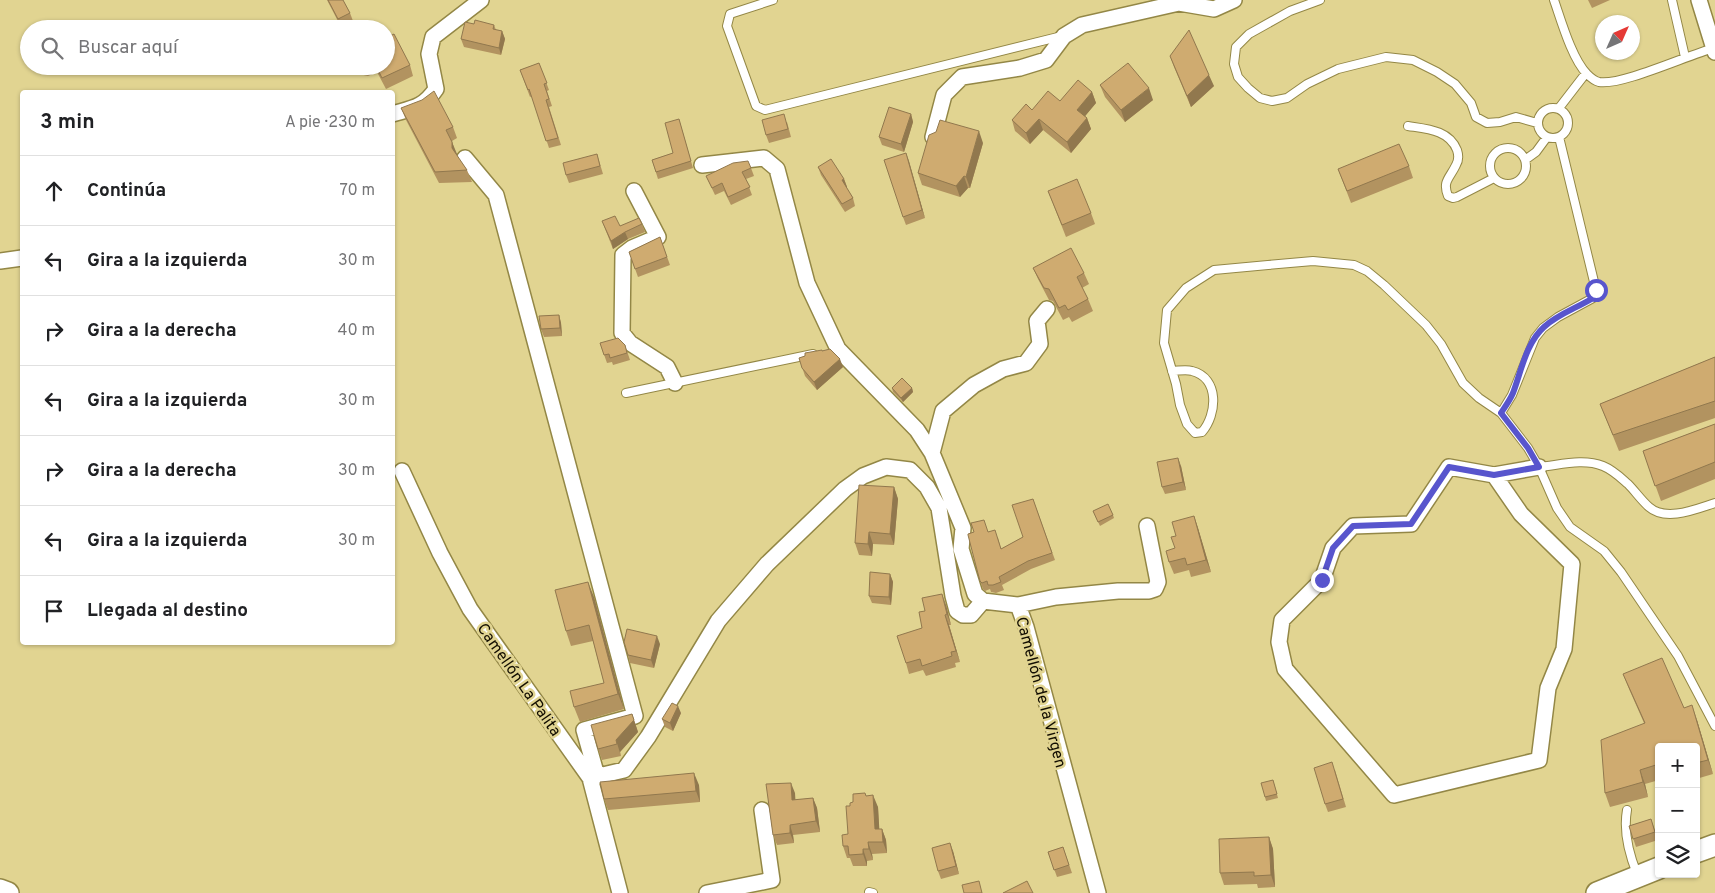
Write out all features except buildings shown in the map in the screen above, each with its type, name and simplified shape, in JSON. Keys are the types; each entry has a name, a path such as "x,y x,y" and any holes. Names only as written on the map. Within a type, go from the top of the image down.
{"main road":[{"path":"1700,851 1715,845"},
{"path":"1597,893 1655,870"},
{"path":"0,890 8,893"}],"street":[{"path":"395,113 418,107 428,100 436,89 429,54 433,37 481,0"},
{"path":"933,137 944,94 962,76 1020,68 1046,60 1064,36 1082,25 1179,2 1214,9 1234,0"},
{"path":"1699,0 1714,50"},
{"path":"465,158 496,195 635,716 584,730 594,777 624,770 648,736 718,621 767,564 845,489 863,476 886,467 910,470 927,487 939,508 957,611 963,615 970,615 983,601 975,594 961,549 964,528 932,452 917,430 833,350 807,283 780,187 777,169 764,158 702,165"},
{"path":"634,191 658,237 632,248 623,255 622,333 630,343 667,367 676,383"},
{"path":"0,261 20,258"},
{"path":"932,452 944,411 974,385 1003,369 1026,363 1040,344 1037,322 1047,309"},
{"path":"1494,475 1521,514 1572,564 1564,650 1548,688 1539,760 1394,795 1285,669 1279,642 1282,620 1322,580 1333,548 1353,526 1411,524 1449,467 1494,475 1539,467"},
{"name":"Camellón La Palita","path":"402,471 440,553 470,610 594,777 620,893"},
{"path":"1018,605 1056,597 1118,591 1149,591 1155,589 1158,582 1147,526"},
{"name":"Camellón de la Virgen","path":"983,601 1018,605 1026,627 1098,893"},
{"path":"707,893 772,880 762,810"}],"lane":[{"path":"773,0 730,14 727,26 756,106 764,110 1064,36"},
{"path":"1320,0 1290,10 1248,34 1236,47 1234,64 1238,77 1260,98 1272,101 1287,98 1307,84 1338,69 1386,57 1413,60 1437,72 1455,84 1471,103 1476,117 1487,123 1500,122 1516,117 1537,123"},
{"path":"1554,0 1569,44 1586,73 1598,82 1632,77 1685,57 1714,50"},
{"path":"1672,0 1685,57"},
{"path":"1558,108 1586,73"},
{"path":"1547,108 1558,108 1567,116 1568,122 1564,134 1559,137 1547,137 1542,134 1537,123 1542,112 1547,108"},
{"path":"1408,126 1445,135 1453,142 1459,156 1457,164 1447,180 1445,189 1448,196 1457,197 1494,178"},
{"path":"1526,160 1536,152 1547,137"},
{"path":"1501,413 1512,395 1535,338 1543,328 1558,317 1593,298 1596,290 1559,137"},
{"path":"1505,148 1517,150 1526,160 1526,172 1518,182 1505,184 1494,178 1491,173 1490,160 1498,150 1505,148"},
{"path":"1172,371 1192,370 1209,383 1214,397 1214,407 1202,432 1196,433 1187,424 1180,405 1164,343 1167,310 1186,288 1214,270 1313,261 1354,265 1368,271 1408,307 1441,344 1463,384 1501,413 1528,448 1539,467 1557,508 1570,527 1604,551 1621,572 1678,656 1715,726"},
{"path":"626,394 819,353"},
{"path":"1539,467 1582,462 1603,466 1616,473 1647,506 1663,514 1680,512 1715,503"},
{"path":"1627,810 1625,821 1629,854 1638,876"}],"route":[{"path":"1322,580 1333,548 1353,526 1411,524 1449,467 1494,475 1539,467 1528,448 1501,413 1512,395 1535,338 1543,328 1558,317 1593,298 1596,290"}]}
